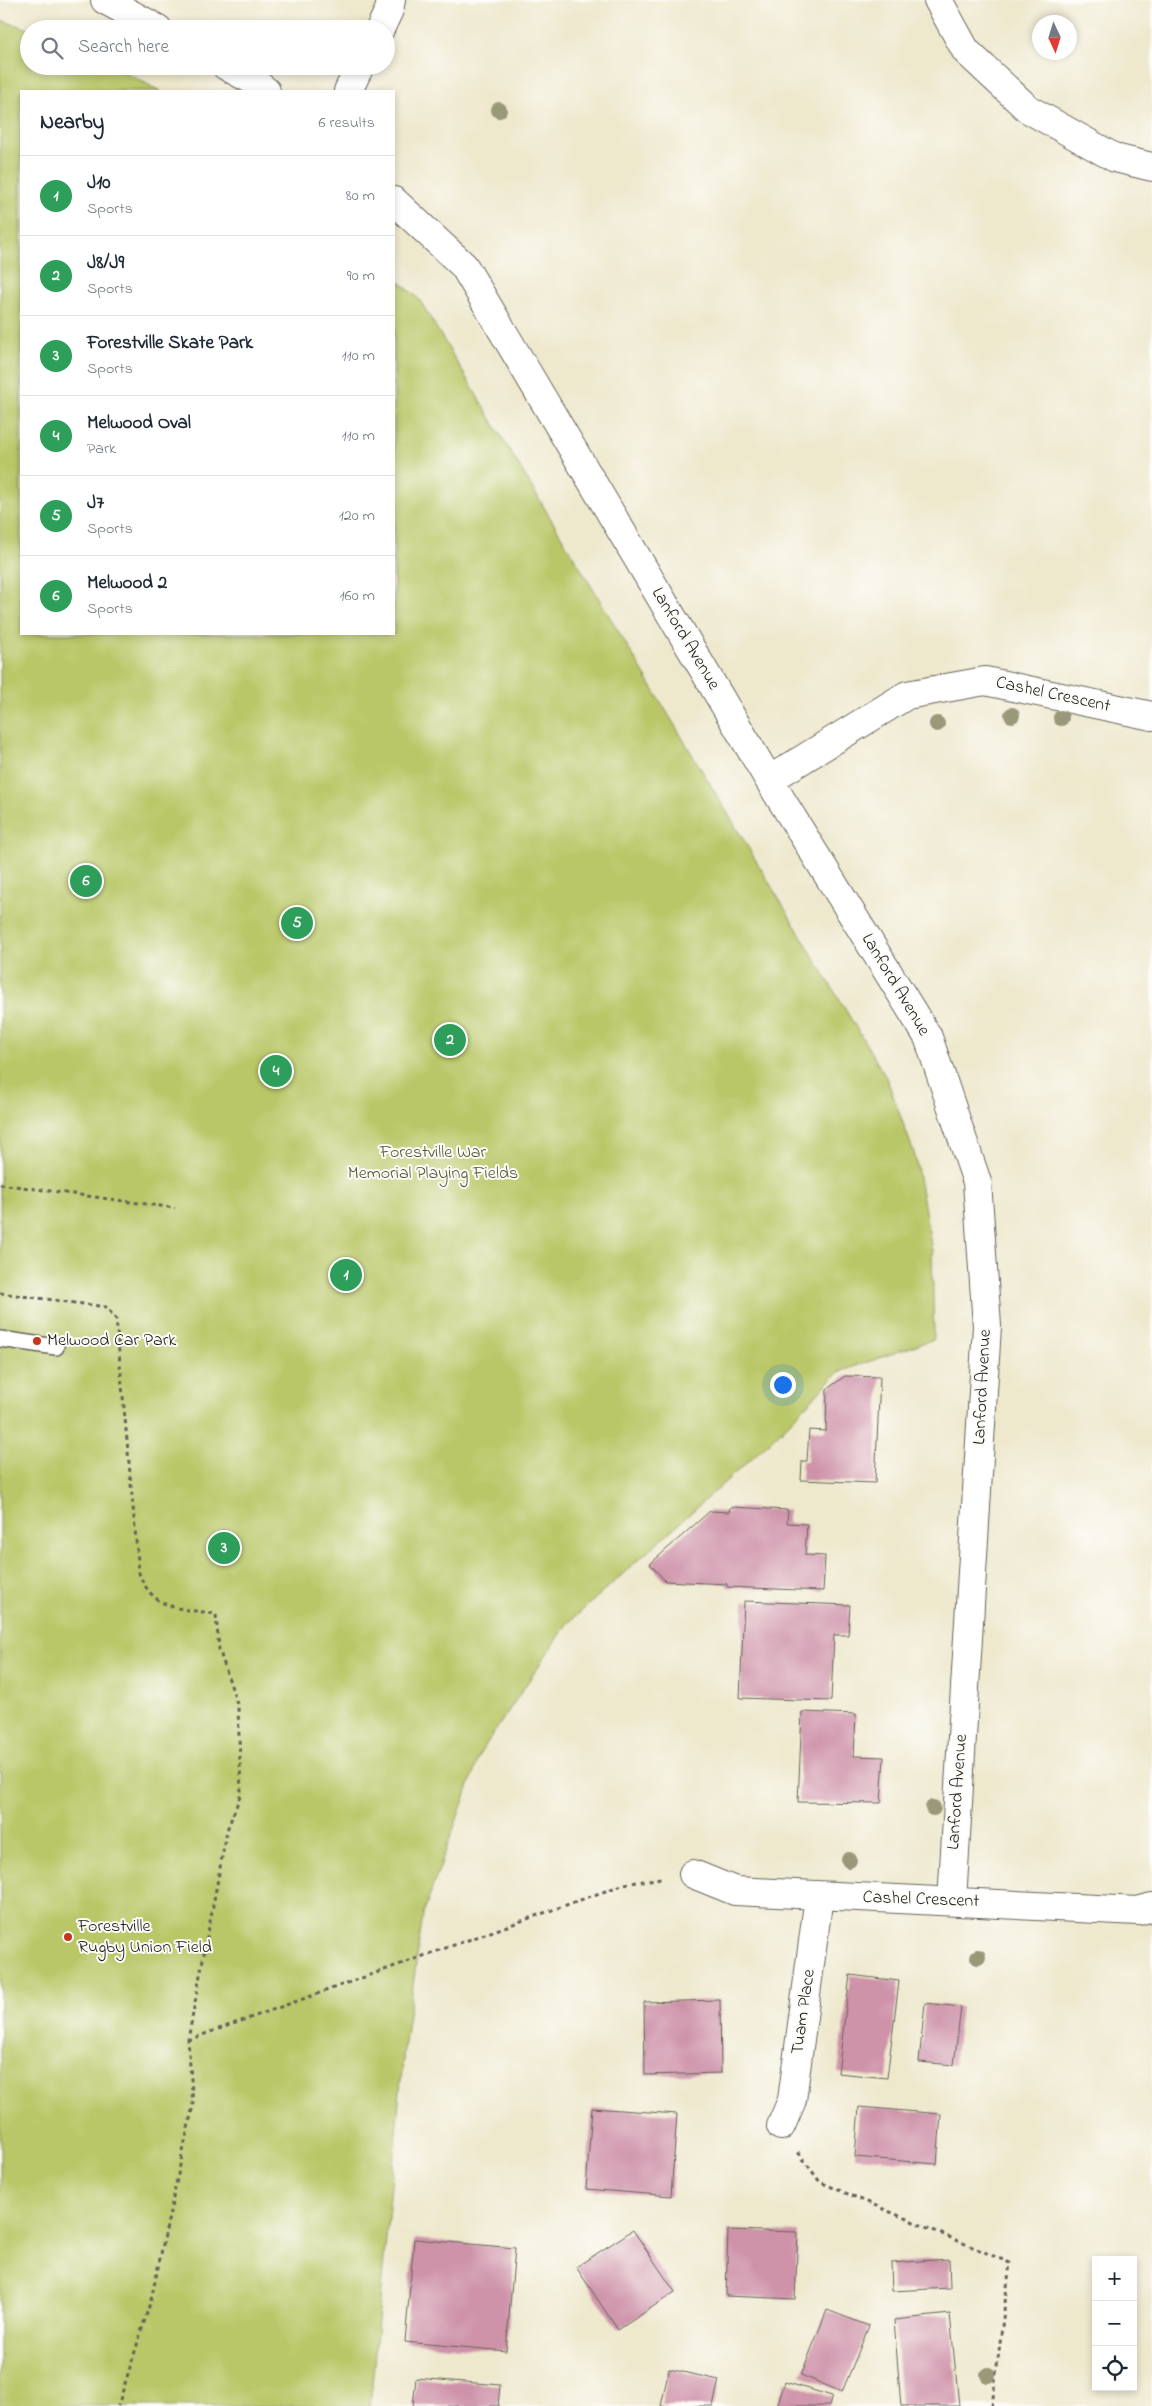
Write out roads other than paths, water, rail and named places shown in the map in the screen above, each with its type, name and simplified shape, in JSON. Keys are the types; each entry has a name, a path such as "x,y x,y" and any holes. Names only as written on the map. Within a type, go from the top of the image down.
{"street":[{"path":"105,0 142,20"},
{"path":"384,20 391,0"},
{"path":"938,0 966,51 1028,109 1116,158 1152,167"},
{"path":"243,75 265,90"},
{"path":"348,90 356,75"},
{"name":"Lanford Avenue","path":"395,202 464,266 769,780 928,1037 977,1182 987,1326 952,1901"},
{"name":"Cashel Crescent","path":"769,780 907,695 985,681 1152,716"},
{"name":"Cashel Crescent","path":"694,1874 735,1891 1138,1911 1152,1907"},
{"name":"Tuam Place","path":"781,2126 792,2100 819,1896"}],"lane":[{"path":"0,1339 56,1347"}],"place":[{"name":"Melwood 2","path":"86,881"},
{"name":"J7","path":"297,923"},
{"name":"J8/J9","path":"450,1040"},
{"name":"Melwood Oval","path":"276,1071"},
{"name":"J10","path":"346,1275"},
{"name":"Melwood Car Park","path":"37,1341"},
{"name":"Forestville Skate Park","path":"224,1548"},
{"name":"Forestville Rugby Union Field","path":"68,1937"}],"park label":[{"name":"Forestville War Memorial Playing Fields","path":"433,1163"}]}
